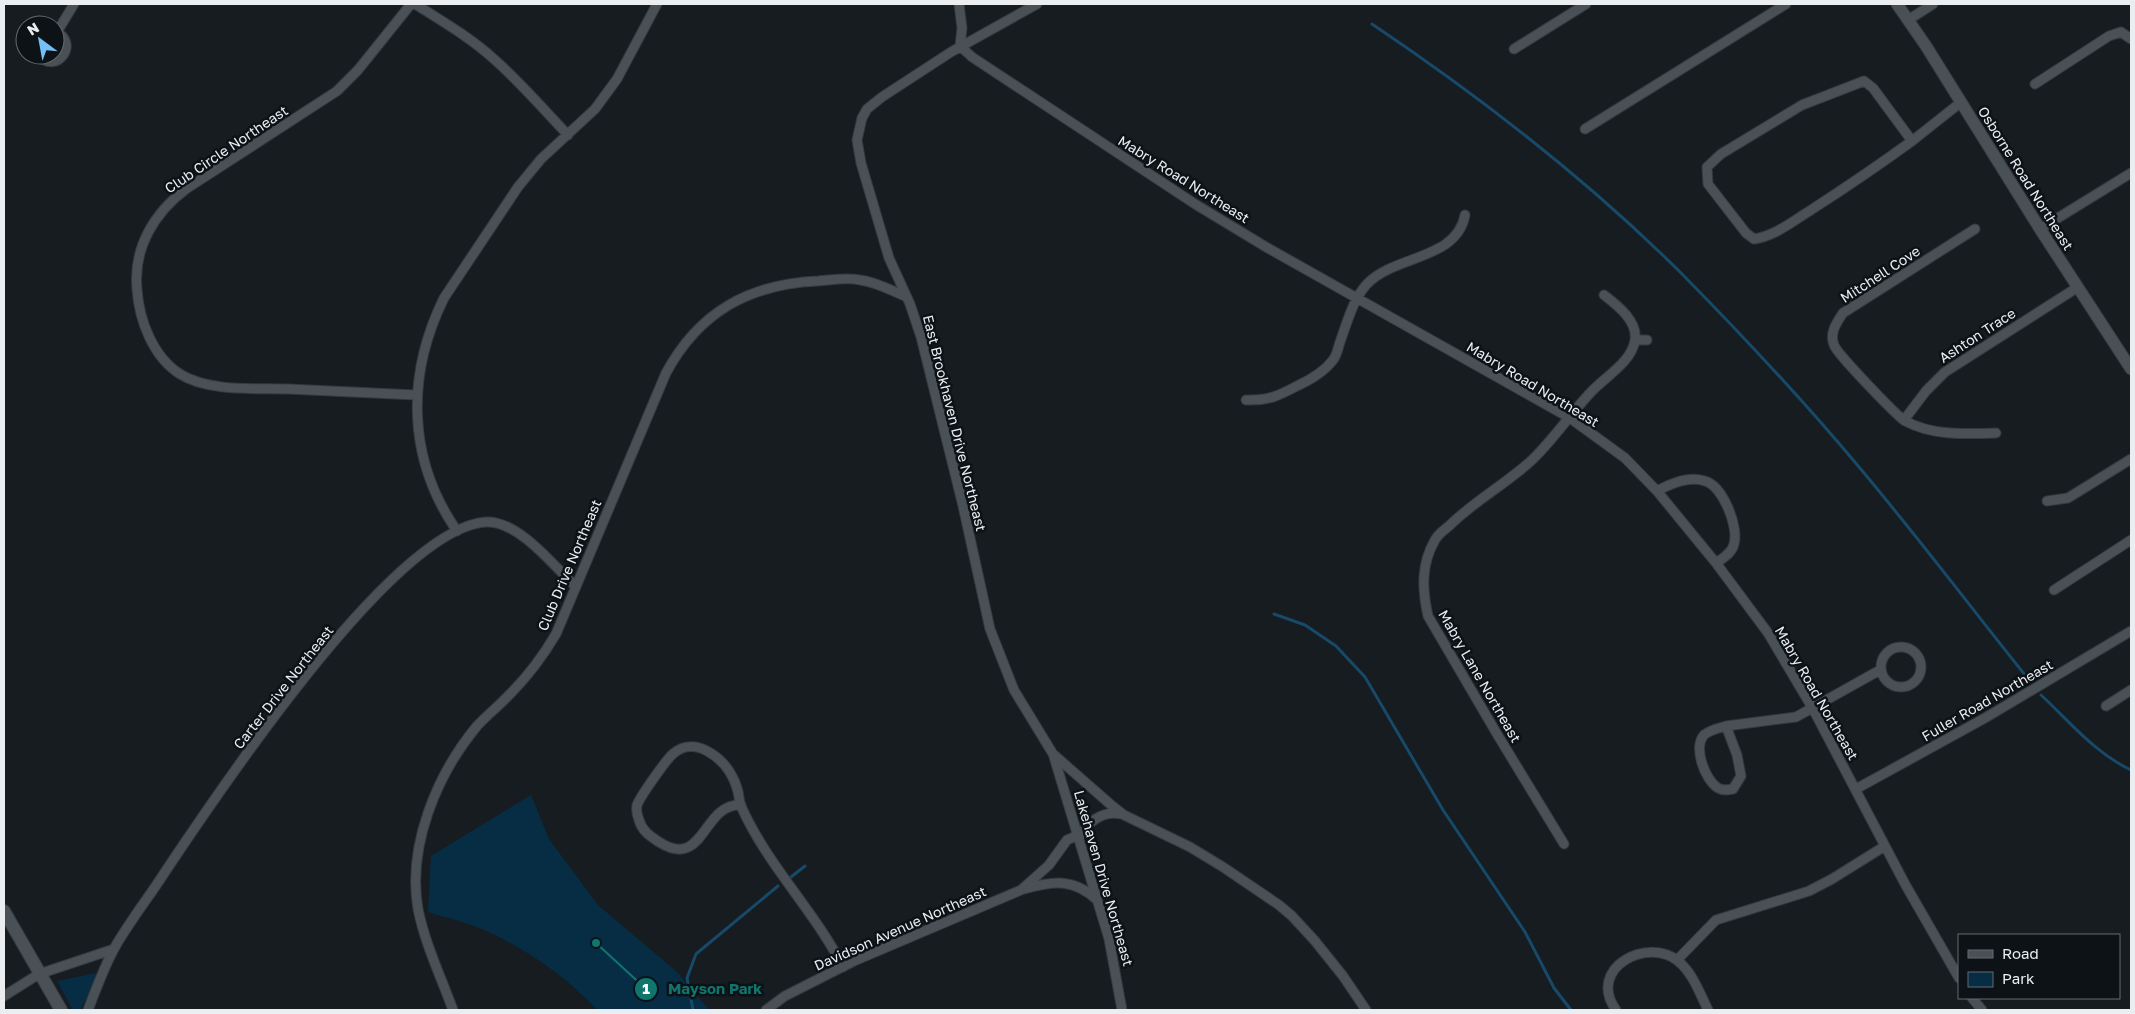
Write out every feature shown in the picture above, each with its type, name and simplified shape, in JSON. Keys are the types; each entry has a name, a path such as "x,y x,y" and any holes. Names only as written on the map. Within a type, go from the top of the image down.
{"main road":[{"path":"4,912 61,1010"}],"street":[{"path":"65,18 74,4"},
{"name":"Club Circle Northeast","path":"411,4 358,70 337,91 186,189 166,206 154,221 146,236 139,260 136,286 141,315 152,342 172,368 189,379 225,386 416,395"},
{"path":"415,4 467,38 494,59 522,85 568,135"},
{"path":"457,531 447,516 427,472 418,427 416,395 425,344 435,317 444,298 518,186 541,160 595,109 618,79 657,4"},
{"path":"959,4 964,44"},
{"name":"East Brookhaven Drive Northeast","path":"1037,4 928,66 867,108 859,128 857,140 861,163 889,258 907,297 921,337 964,506 990,629 1014,690 1053,754 1124,814 1190,847 1232,872 1279,905 1315,941 1343,976 1366,1010"},
{"path":"1514,49 1586,4"},
{"path":"1585,129 1786,4"},
{"name":"Osborne Road Northeast","path":"1897,4 2131,369"},
{"path":"1908,20 1934,4"},
{"path":"2035,84 2109,36 2121,32 2131,39"},
{"name":"Mabry Road Northeast","path":"964,44 996,73 1195,204 1570,418 1625,458 1657,491 1716,563 1768,633 1813,709 1885,846 1958,976"},
{"path":"1912,141 1873,88 1864,81 1802,104 1721,154 1707,167 1708,184 1746,233 1754,239 1766,237 1855,182 1912,141 1960,102"},
{"path":"2040,229 2131,173"},
{"path":"1246,400 1273,398 1322,372 1334,359 1357,298 1366,285 1385,270 1420,258 1451,241 1463,226 1465,215"},
{"name":"Mitchell Cove","path":"1974,230 1844,313 1832,334 1834,345 1843,358 1904,420 1943,434 1996,434"},
{"name":"Club Drive Northeast","path":"452,1010 418,910 417,856 422,828 431,805 464,742 532,671 556,634 666,373 684,345 705,322 725,306 771,286 793,282 860,280 907,297"},
{"name":"Ashton Trace","path":"1904,420 1926,390 1945,372 2078,287"},
{"path":"1604,295 1628,317 1634,330 1635,340 1647,340"},
{"name":"Mabry Lane Northeast","path":"1564,844 1428,616 1423,595 1424,565 1436,538 1458,517 1532,460 1570,418 1579,405 1624,362 1635,340"},
{"path":"2047,501 2068,498 2131,459"},
{"path":"1657,491 1675,482 1687,479 1705,480 1713,484 1721,494 1733,521 1734,545 1728,554 1716,563"},
{"name":"Carter Drive Northeast","path":"88,1010 114,948 192,831 250,750 326,652 378,592 430,548 457,531 486,522 508,526 520,534 576,587"},
{"path":"2054,590 2131,540"},
{"name":"Fuller Road Northeast","path":"1856,789 1985,718 2131,631"},
{"path":"1899,647 1914,652 1920,661 1922,669 1915,681 1902,688 1892,686 1880,670 1880,664 1886,652 1899,647"},
{"path":"1726,726 1737,755 1741,776 1733,789 1725,790 1718,788 1711,781 1698,753 1699,744 1705,735 1726,726 1796,717 1880,670"},
{"path":"2106,706 2131,690"},
{"path":"741,805 725,808 715,817 698,841 680,850 667,848 651,837 643,830 637,813 637,805 643,794 674,753 689,746 704,750 719,759 733,778 741,805 778,872 829,940 843,967"},
{"name":"Lakehaven Drive Northeast","path":"1053,754 1099,902 1116,969 1122,1010"},
{"path":"1067,840 1074,837 1079,838 1084,830 1101,816 1115,813 1124,814"},
{"name":"Davidson Avenue Northeast","path":"1021,890 1049,865 1067,840 1072,820"},
{"path":"1677,960 1716,920 1809,891 1885,846"},
{"name":"Davidson Avenue Northeast","path":"766,1010 785,996 843,967 1021,890 1047,883 1069,884 1085,890 1099,902"},
{"path":"4,996 40,974 114,948"},
{"path":"1616,1010 1611,1003 1607,990 1609,977 1618,966 1632,957 1647,952 1663,953 1677,960 1690,974 1708,1010"},
{"path":"1973,999 1982,1010"}],"green space":[{"path":"531,795 549,839 598,905 677,972 709,1010 597,1010 559,975 517,947 480,928 428,912 431,856"},
{"path":"101,972 80,1010 73,1010 57,981"}],"waterway":[{"path":"1372,24 1454,81 1572,173 1682,274 1728,321 1838,442 2029,680"},
{"path":"1274,614 1305,625 1336,646 1365,677 1443,810 1525,932 1554,988 1571,1010"},
{"path":"2041,695 2094,746 2131,770"},
{"path":"791,877 805,866"},
{"path":"693,1010 687,978 696,954 778,886"}],"place":[{"name":"Mayson Park","path":"596,943"}]}
